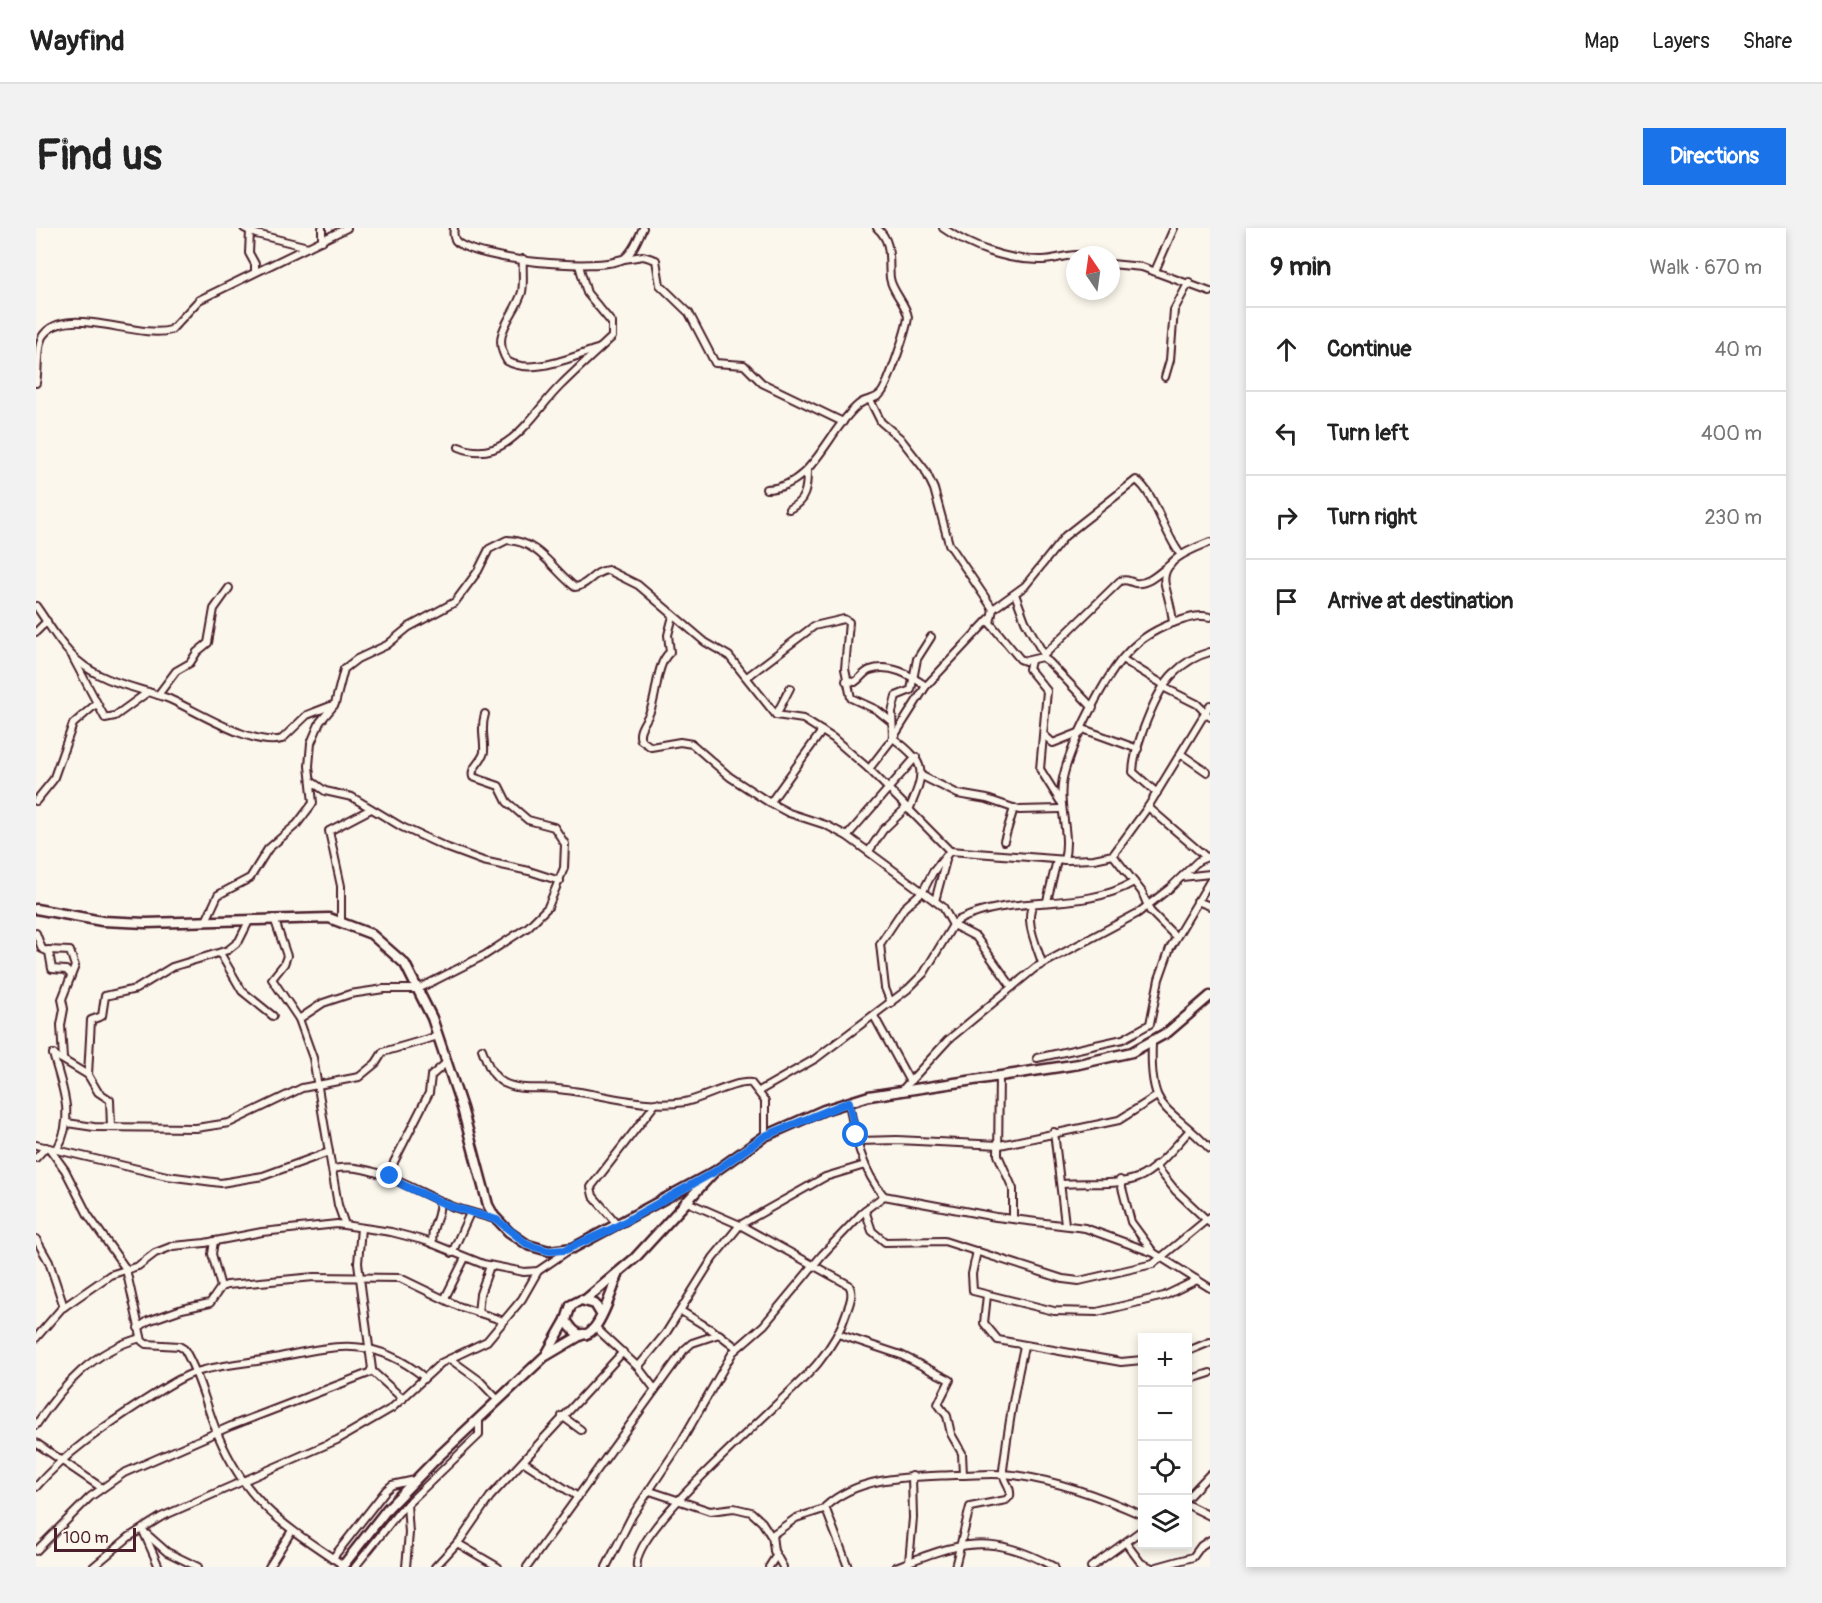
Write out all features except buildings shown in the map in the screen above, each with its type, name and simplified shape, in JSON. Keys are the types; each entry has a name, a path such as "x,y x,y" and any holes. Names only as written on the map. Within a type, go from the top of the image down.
{"main road":[{"path":"36,909 102,921 146,923 329,918 371,934 405,964 418,988 447,1062 488,1205 497,1220 519,1239 539,1249 557,1251 573,1248 714,1172 765,1136 849,1102 903,1089 1105,1059 1152,1043 1210,996"},
{"path":"544,1357 566,1320 571,1305 585,1300 618,1274 714,1172"},
{"path":"342,1566 388,1508 498,1400 544,1357 596,1328 618,1274"},
{"path":"585,1300 595,1304 601,1314"},
{"path":"566,1320 572,1329 583,1334"}],"street":[{"path":"322,228 322,241"},
{"path":"36,383 41,341 49,329 80,321 137,331 167,332 179,324 195,303 347,228"},
{"path":"454,228 454,238 458,242 523,259 579,265 643,256 656,261 660,285 689,313 715,363 727,366 744,365 762,383 843,422"},
{"path":"618,260 631,250 643,228"},
{"path":"766,489 789,484 807,471 843,422 862,402 870,400 884,389 908,317 906,308 890,278 888,246 877,228"},
{"path":"943,228 984,249 1020,260 1051,260 1066,255"},
{"path":"1155,272 1174,228"},
{"path":"255,272 255,264 249,253 247,230 309,247"},
{"path":"523,259 521,293 501,332 501,349 507,361 513,365 535,365 600,348"},
{"path":"459,447 471,452 487,452 511,440 563,382 612,338 613,328 609,319 587,293 579,265"},
{"path":"1120,265 1135,266 1189,282 1210,292"},
{"path":"1165,377 1170,360 1174,310 1189,282"},
{"path":"870,400 882,422 900,438 925,470 934,489 949,544 993,609"},
{"path":"789,509 802,501 806,493 807,471"},
{"path":"869,769 893,738 926,686 989,619 993,609 1025,586 1065,536 1136,480 1161,515 1165,532 1181,555"},
{"path":"206,921 218,895 227,888 246,882 271,846 304,816 314,799 309,766 311,743 320,722 335,704 341,675 349,664 387,645 408,627 428,619 461,597 489,549 507,540 526,544 540,552 575,587 580,587 602,571 616,573 638,585 705,642 729,656 776,715 803,719 822,731 869,769 949,852 1060,860 1094,860 1113,855 1148,807 1210,705"},
{"path":"989,619 992,627 1020,659 1031,661 1043,656 1116,584 1125,580 1137,583 1150,580 1181,555 1210,542"},
{"path":"1171,564 1164,579 1173,623"},
{"path":"159,695 172,675 190,663 197,652 208,643 213,613 228,588"},
{"path":"1016,594 1022,615 1043,656 1093,708"},
{"path":"36,606 71,654 105,718 112,718 148,692"},
{"path":"1047,901 1066,845 1060,801 1066,766 1093,708 1122,658 1141,641 1173,623 1199,615 1210,617"},
{"path":"673,616 668,635 670,652 663,660 652,707 640,732 641,740 651,747 680,742 692,744 730,777 770,803 789,813 826,825 847,836 947,911 953,925 976,937 1012,987"},
{"path":"747,677 814,626 844,619 849,622 850,632 846,681 855,702 878,710 892,722"},
{"path":"36,632 47,621"},
{"path":"869,851 888,825 908,809 922,776 916,757 893,738 892,722 894,699 911,690 920,652 931,637"},
{"path":"1157,793 1133,772 1138,749 1164,686 1191,658 1210,652"},
{"path":"71,654 88,668 116,682 159,695 218,723 268,740 282,739 307,715 335,704"},
{"path":"1122,658 1205,711 1210,717"},
{"path":"1031,661 1029,669 1047,691 1041,772 1060,801"},
{"path":"846,681 855,682 867,671 880,668 893,669 915,678 926,686"},
{"path":"776,715 790,688"},
{"path":"36,801 53,780 73,724 96,704"},
{"path":"299,1019 322,1003 350,994 384,988 418,988 485,955 528,927 548,907 560,881 566,852 558,830 528,820 507,802 500,786 471,774 483,755 481,729 485,714"},
{"path":"1044,735 1053,743 1058,743 1082,730 1138,749"},
{"path":"770,803 822,731"},
{"path":"1180,754 1207,771"},
{"path":"847,836 890,790 916,757"},
{"path":"922,776 965,796 982,798 1025,812 1061,809"},
{"path":"311,781 325,790 352,797 411,832 483,861 529,871 560,881"},
{"path":"903,1089 948,1040 1042,963 1112,928 1147,906 1208,856 1148,807"},
{"path":"341,922 341,886 328,831 371,808"},
{"path":"1004,841 1014,808"},
{"path":"891,1003 885,988 879,946 904,908 923,891 949,852"},
{"path":"935,901 941,869 949,852"},
{"path":"1113,855 1142,892 1147,906 1175,936"},
{"path":"1182,878 1210,874"},
{"path":"1036,1058 1122,1039 1147,1026 1152,1018 1161,972 1175,936 1210,881"},
{"path":"759,1091 783,1074 813,1060 891,1003 918,979 953,925 982,911 1047,901 1095,897 1134,882"},
{"path":"1197,901 1210,906"},
{"path":"1033,904 1030,911 1031,923 1042,963"},
{"path":"274,918 286,956 284,964 272,979 299,1019 313,1058 338,1205 345,1225"},
{"path":"88,1075 91,1020 102,1016 105,996 136,989 172,967 220,953 239,941 250,919"},
{"path":"36,933 42,949 64,949 72,953 75,966 62,999 64,1009 61,1025 63,1059"},
{"path":"48,950 52,969 66,970 71,975"},
{"path":"220,953 242,991 273,1016"},
{"path":"874,1016 910,1082"},
{"path":"67,1123 111,1127 196,1128 229,1123 302,1088 318,1087 359,1077 388,1049 438,1036"},
{"path":"1152,1043 1151,1076 1157,1096 1170,1115 1210,1149"},
{"path":"482,1049 494,1075 511,1085 656,1103 688,1101 748,1082 759,1091 765,1101 765,1136"},
{"path":"36,1158 51,1148 67,1123 67,1107 53,1054 88,1075 98,1092 111,1102 111,1127"},
{"path":"390,1179 394,1162 403,1149 407,1134 429,1093 431,1076 447,1062"},
{"path":"999,1076 998,1145 1000,1162 1013,1188 1013,1219"},
{"path":"859,1141 897,1140 998,1145 1119,1120 1157,1096"},
{"path":"849,1102 853,1126 865,1166 884,1196"},
{"path":"618,1225 593,1196 591,1186 656,1103"},
{"path":"1062,1184 1139,1177 1155,1165 1190,1130"},
{"path":"1054,1132 1062,1184 1061,1207 1065,1224"},
{"path":"36,1145 167,1176 221,1183 263,1176 329,1152"},
{"path":"51,1148 88,1215 126,1269 141,1338 146,1344 182,1348 217,1433 243,1482 262,1507 291,1532 342,1566"},
{"path":"865,1210 872,1231 885,1242 939,1240 1070,1280 1093,1279 1144,1268 1162,1258 1209,1220 1174,1190 1155,1165"},
{"path":"638,1367 681,1311 712,1258 740,1225 825,1177 865,1166"},
{"path":"333,1169 362,1168 470,1212 497,1220"},
{"path":"1120,1180 1131,1222 1154,1253"},
{"path":"606,1567 632,1516 705,1403 723,1367 737,1348 764,1325 812,1266 865,1210 884,1196 1013,1219 1065,1224 1099,1232 1154,1253 1210,1288"},
{"path":"433,1244 432,1232 439,1215 439,1200"},
{"path":"637,1567 639,1553 679,1500 805,1377 838,1334 850,1301 851,1286 740,1225 685,1201"},
{"path":"452,1253 470,1212"},
{"path":"36,1338 64,1307 110,1275 138,1266 155,1253 173,1246 262,1232 324,1225 345,1225 382,1230 433,1244 490,1266 519,1272 538,1271"},
{"path":"361,1228 359,1278 371,1370 403,1399"},
{"path":"36,1239 49,1262 64,1307"},
{"path":"214,1241 212,1254 221,1287"},
{"path":"93,1567 161,1517 350,1433 403,1399 424,1377 450,1359 483,1345 522,1299 538,1271 573,1248"},
{"path":"977,1251 972,1274 972,1290 1054,1311 1097,1312 1164,1296 1197,1280"},
{"path":"445,1298 465,1258"},
{"path":"478,1312 480,1294 490,1266"},
{"path":"138,1328 148,1321 182,1309 210,1303 221,1287 314,1277 402,1278 478,1312 504,1321"},
{"path":"987,1295 983,1316 988,1331 998,1340 1121,1362 1138,1360"},
{"path":"681,1311 737,1348"},
{"path":"36,1326 44,1328"},
{"path":"596,1328 638,1367 654,1388"},
{"path":"838,1334 901,1355 950,1380 938,1404 947,1416 955,1442 962,1451 963,1475"},
{"path":"527,1567 620,1441 654,1388 687,1346 720,1335"},
{"path":"36,1425 57,1396 86,1366 114,1347 141,1338"},
{"path":"1192,1349 1210,1342"},
{"path":"36,1488 64,1461 115,1419 165,1387 194,1373 342,1345 369,1347 399,1360 424,1377"},
{"path":"955,1567 970,1507 1009,1498 1011,1490 1003,1473 1008,1421 1016,1397 1024,1346"},
{"path":"435,1567 457,1543 490,1497 622,1352"},
{"path":"450,1359 479,1380 498,1400"},
{"path":"36,1551 102,1488 137,1467 217,1433 365,1376 371,1370"},
{"path":"1192,1379 1210,1373"},
{"path":"562,1416 581,1431"},
{"path":"355,1567 407,1504 479,1435 479,1418"},
{"path":"36,1443 102,1488"},
{"path":"524,1462 578,1497"},
{"path":"771,1536 796,1518 824,1509 832,1501 859,1488 912,1476 1003,1473 1052,1482 1094,1495 1138,1513"},
{"path":"1190,1495 1210,1474"},
{"path":"909,1562 913,1518 912,1476"},
{"path":"332,1559 386,1490 392,1485 415,1480"},
{"path":"650,1491 710,1511 734,1508 751,1512 762,1522 771,1536 776,1556 783,1567"},
{"path":"406,1567 409,1533 407,1504"},
{"path":"1192,1507 1210,1516"},
{"path":"824,1509 848,1567"},
{"path":"142,1531 159,1567"},
{"path":"142,1531 167,1552 198,1567"},
{"path":"269,1567 291,1532"},
{"path":"1091,1567 1138,1534"},
{"path":"1157,1567 1178,1565 1193,1557 1201,1546 1210,1540"},
{"path":"457,1543 498,1567"},
{"path":"1126,1543 1141,1563 1150,1567"},
{"path":"896,1567 960,1544 994,1545 1054,1567"},
{"path":"769,1567 776,1556"}],"route":[{"path":"390,1176 390,1179 413,1190 431,1195 450,1206 497,1220 509,1232 528,1245 557,1251 573,1248 612,1229 714,1172 765,1136 824,1110 849,1102 856,1135"}]}
